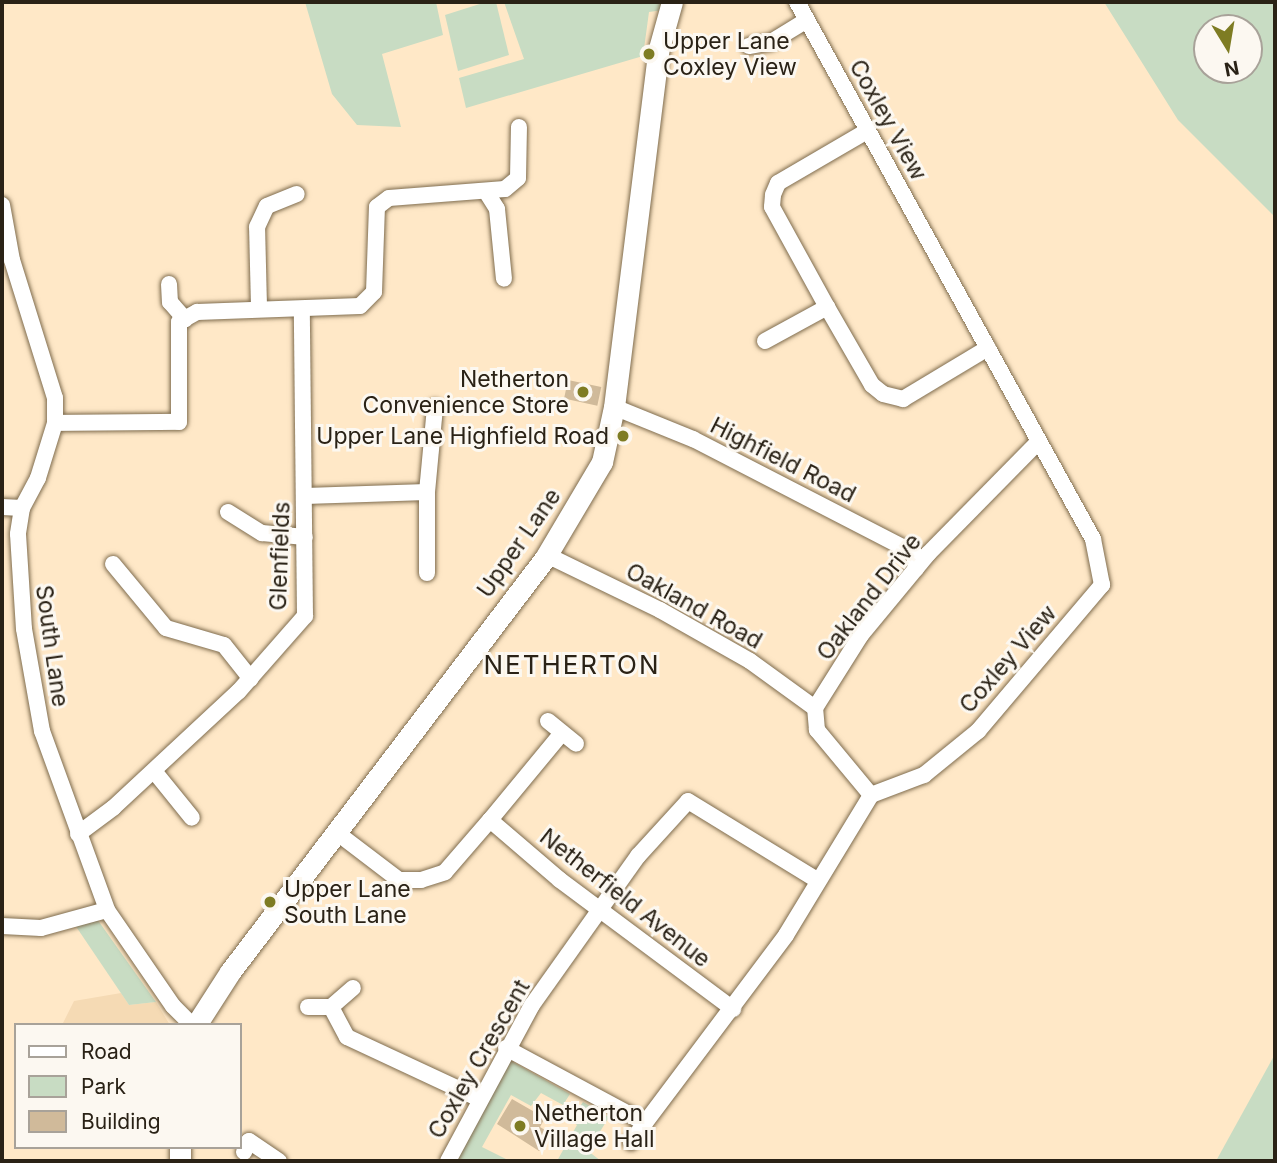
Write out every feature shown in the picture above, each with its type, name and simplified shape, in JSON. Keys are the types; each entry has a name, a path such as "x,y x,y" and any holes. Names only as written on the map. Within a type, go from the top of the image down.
{"main road":[{"name":"Upper Lane","path":"195,1023 230,972 545,558 602,462 614,407 658,52 672,2"}],"street":[{"name":"Coxley View","path":"797,2 1093,539 1102,585 978,731 924,775 871,795"},
{"path":"749,47 771,42 807,20"},
{"path":"55,423 179,422 179,323 197,312 259,307 302,309 360,306 374,292 377,207 389,198 500,192 518,178 520,128"},
{"path":"867,131 778,183 773,195 772,207 827,307 872,385 903,399 989,348"},
{"path":"486,193 497,209 504,279"},
{"path":"259,307 257,227 267,206 297,194"},
{"name":"South Lane","path":"2,205 12,260 55,398 55,423 38,478 22,508 18,557 36,705 78,834 107,910 173,1006 192,1023"},
{"path":"169,284 170,302 185,319"},
{"path":"768,320 771,338 827,307"},
{"name":"Glenfields","path":"78,834 154,771 251,679 305,616 302,309"},
{"path":"427,573 427,492 435,407"},
{"name":"Highfield Road","path":"614,407 693,439 914,552 916,569"},
{"name":"Oakland Drive","path":"815,708 861,635 916,569 1038,442"},
{"path":"305,496 427,492"},
{"path":"2,507 22,508"},
{"path":"228,512 262,533 305,537"},
{"name":"Oakland Road","path":"545,558 555,559 660,610 759,668 815,708"},
{"path":"113,564 166,628 224,645 251,679"},
{"path":"631,1142 786,935 871,795 817,730 815,708"},
{"path":"548,721 576,744"},
{"path":"336,832 398,880 421,880 445,872 562,733"},
{"path":"154,771 192,818"},
{"name":"Coxley Crescent","path":"448,1161 506,1048 532,1004 601,912 608,895 638,856 688,801 817,880"},
{"name":"Netherfield Avenue","path":"490,820 601,912 733,1009"},
{"path":"2,926 41,928 107,910"},
{"path":"308,1007 331,1007 354,988"},
{"path":"331,1007 347,1037 480,1099"},
{"path":"506,1048 645,1123"},
{"path":"244,1152 249,1141 279,1161"}],"shaded area":[{"path":"121,993 129,1005 156,1002 169,1023 63,1023 74,1001"}],"green space":[{"path":"305,2 436,2 443,35 382,54 401,127 357,125 332,94"},
{"path":"486,2 496,2 509,55 458,71 445,15"},
{"path":"504,2 666,2 663,10 649,12 643,56 466,108 459,78 524,59"},
{"path":"1104,2 1275,2 1275,217 1178,120"},
{"path":"97,919 156,1002 129,1005 75,925"},
{"path":"1275,1054 1275,1161 1216,1161"},
{"path":"506,1058 570,1094 563,1105 541,1093 531,1106 511,1095 482,1147 510,1161 457,1161"},
{"path":"583,1102 609,1117 588,1151 601,1161 557,1161 577,1125 570,1120"}],"building":[{"name":"Netherton Convenience Store","path":"568,380 601,387 597,406 564,399"},
{"name":"Netherton Village Hall","path":"512,1099 545,1118 540,1127 550,1133 539,1151 497,1124"}],"place":[{"name":"Upper Lane Coxley View","path":"649,54"},
{"name":"Netherton Convenience Store","path":"583,392"},
{"name":"Upper Lane Highfield Road","path":"623,436"},
{"name":"Upper Lane South Lane","path":"270,902"},
{"name":"Netherton Village Hall","path":"520,1126"}],"district":[{"name":"NETHERTON","path":"572,665"}]}
